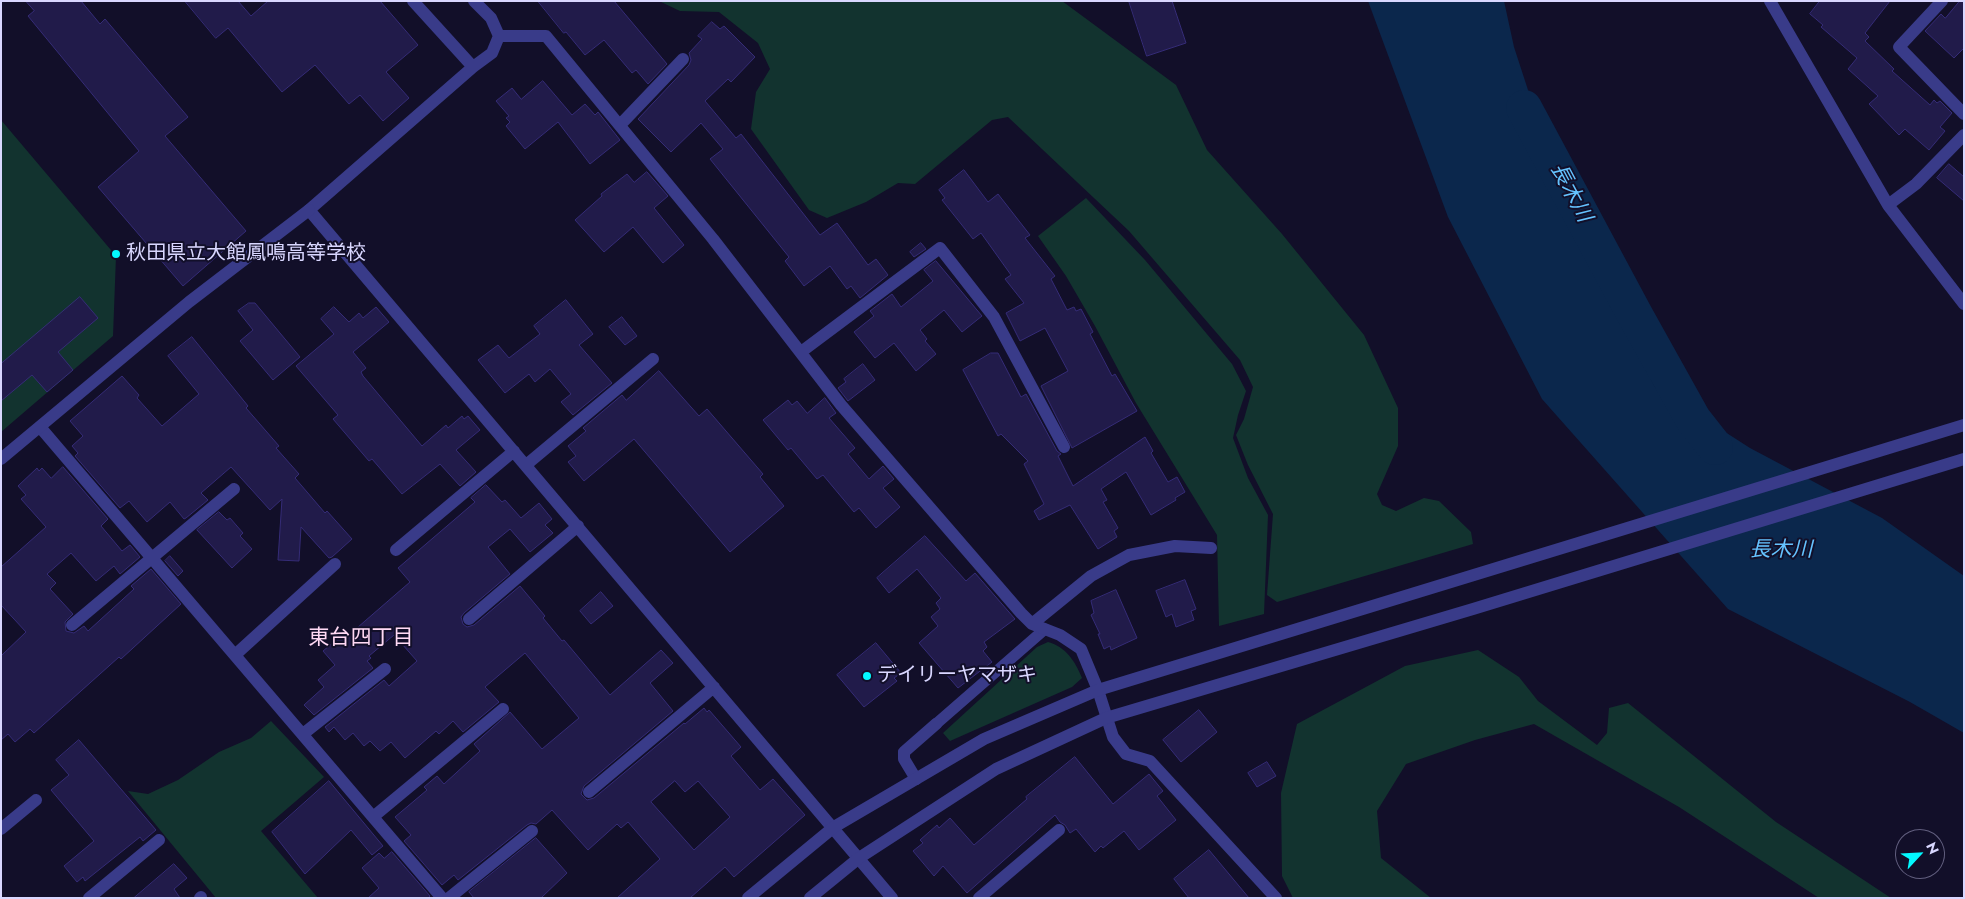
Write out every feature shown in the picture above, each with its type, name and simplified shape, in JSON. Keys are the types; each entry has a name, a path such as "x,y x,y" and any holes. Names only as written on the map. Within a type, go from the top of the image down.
{"street":[{"path":"413,1 473,68"},
{"path":"1,459 189,302 309,210 492,53 499,36 491,18 474,1"},
{"path":"1770,1 1888,206 1964,304"},
{"path":"1942,1 1899,47 1964,114"},
{"path":"499,36 546,36 713,238 842,405 1032,624 1060,635 1081,649 1098,690 1113,738 1126,754 1150,760 1276,898"},
{"path":"620,126 683,59"},
{"path":"1888,206 1916,184 1964,135"},
{"path":"309,210 834,827 892,898"},
{"path":"801,352 940,248 994,317 1064,447"},
{"path":"526,465 653,359"},
{"path":"748,898 834,827 984,739 1098,690 1964,425"},
{"path":"40,427 442,898"},
{"path":"396,550 514,451"},
{"path":"810,898 859,858 996,769 1106,718 1473,609 1964,459"},
{"path":"72,625 234,489"},
{"path":"469,619 578,526"},
{"path":"1032,624 1091,576 1129,555 1175,546 1211,548"},
{"path":"235,655 335,564"},
{"path":"303,734 385,669"},
{"path":"589,792 714,687"},
{"path":"373,817 503,710"},
{"path":"916,779 904,759 904,752 936,724"},
{"path":"1,829 36,800"},
{"path":"979,898 1059,830"},
{"path":"449,898 532,831"},
{"path":"89,898 158,840"}],"lane":[{"path":"936,724 1044,629"}],"green space":[{"path":"659,1 1062,1 1176,85 1207,150 1282,234 1364,335 1398,408 1398,446 1377,494 1382,505 1396,511 1424,498 1439,501 1471,532 1473,544 1277,602 1267,595 1273,514 1248,465 1236,435 1244,419 1253,387 1240,360 1129,231 1008,117 992,120 915,184 898,183 866,202 827,218 809,210 751,129 756,92 770,69 758,43 719,12 680,11"},
{"path":"1,120 116,256 113,336 1,432"},
{"path":"1086,198 1145,260 1232,364 1246,391 1233,438 1248,478 1268,515 1264,614 1219,626 1217,535 1136,403 1066,276 1038,236"},
{"path":"1048,642 1065,651 1082,678 1072,687 950,741 943,733 1037,647"},
{"path":"1478,650 1519,677 1538,701 1597,745 1607,733 1609,708 1628,703 1776,822 1891,898 1819,898 1679,807 1534,724 1475,740 1406,764 1377,811 1381,858 1431,898 1293,898 1282,876 1281,793 1297,724 1405,666"},
{"path":"271,721 324,777 261,831 318,898 216,898 128,791 148,794 178,780 219,752 251,738"}],"water":[{"name":"長木川","path":"1368,1 1504,1 1514,47 1570,219 1655,387 1750,448 1882,518 1964,576 1964,733 1910,702 1728,609 1542,399 1448,217"}],"building":[{"path":"26,1 81,1 100,24 105,19 188,117 165,136 246,231 183,286 98,187 139,151 28,16 34,11"},
{"path":"185,1 238,1 251,16 268,1 380,1 418,45 386,72 409,98 383,121 360,95 349,104 315,65 282,92 228,28 216,38"},
{"path":"538,1 614,1 667,64 648,84 636,70 632,73 604,40 585,55"},
{"path":"1129,1 1172,1 1186,43 1147,56"},
{"path":"1820,1 1890,1 1865,33 1869,37 1865,41 1894,69 1892,71 1930,105 1934,100 1937,103 1940,101 1952,113 1940,127 1945,131 1929,150 1905,129 1899,135 1869,104 1878,96 1848,69 1857,58 1821,27 1823,25 1810,14"},
{"path":"1960,1 1964,1 1964,48 1954,58 1925,31 1941,14 1945,18"},
{"path":"712,22 720,29 724,26 755,57 731,82 728,79 705,101 736,138 741,134 820,235 837,223 868,265 876,259 888,275 860,298 851,286 847,289 830,266 804,286 785,261 789,257 710,159 723,149 701,123 671,152 638,119 689,65 691,60 689,53 702,39 698,36"},
{"path":"543,81 572,115 585,104 595,115 598,112 620,140 590,164 558,122 525,149 506,126 510,122 506,118 509,116 496,101 512,88 521,99"},
{"path":"1949,164 1964,177 1964,201 1937,178"},
{"path":"964,170 988,202 998,194 1030,235 1025,238 1055,276 1051,279 1067,310 1074,307 1076,311 1081,309 1093,332 1090,334 1112,376 1115,374 1137,411 1072,448 1041,386 1068,371 1045,328 1020,341 1006,313 1024,303 1005,279 1011,275 981,233 973,239 942,200 945,198 939,190"},
{"path":"647,172 668,196 654,208 684,245 663,263 633,227 604,252 575,220 602,196 601,194 627,174 634,182"},
{"path":"921,243 926,249 914,257 910,252"},
{"path":"936,261 982,316 962,332 944,310 920,330 927,339 925,341 936,354 916,371 894,343 875,358 854,332 874,316 870,311 892,294 901,307 933,281 924,270"},
{"path":"80,297 98,318 58,352 73,370 47,392 32,375 1,401 1,364"},
{"path":"566,300 593,334 579,345 612,383 573,415 561,402 571,394 550,369 535,382 529,374 505,393 478,360 498,345 509,358 540,334 534,326"},
{"path":"249,303 255,303 300,357 273,380 240,341 253,330 238,311"},
{"path":"334,307 349,322 359,313 363,318 376,307 389,322 353,352 366,368 361,372 363,376 422,446 446,425 448,428 462,416 464,419 468,416 480,430 456,450 476,472 460,486 440,464 402,494 372,459 369,461 333,419 338,415 296,366 334,334 321,319"},
{"path":"622,317 637,336 625,345 609,327"},
{"path":"192,337 248,406 246,408 279,446 276,448 299,474 295,478 325,513 327,511 352,539 332,557 329,558 301,527 299,561 278,560 282,499 270,510 231,467 201,493 208,500 186,518 184,519 170,502 147,522 129,501 120,508 75,456 78,453 72,446 83,436 70,421 122,376 139,395 137,398 162,426 199,394 168,356"},
{"path":"991,353 998,353 1021,397 1026,394 1057,451 1061,454 1058,456 1073,486 1145,437 1153,451 1151,453 1168,482 1177,477 1185,492 1175,498 1176,500 1151,515 1126,472 1101,489 1107,500 1103,502 1118,528 1114,531 1117,537 1098,549 1070,505 1039,520 1034,511 1044,504 1024,464 1028,461 1001,434 998,436 963,370"},
{"path":"863,364 875,380 848,401 838,388 846,382 844,379"},
{"path":"659,371 699,416 707,409 763,474 760,477 784,506 730,552 634,439 584,481 568,462 576,456 568,446 586,431 583,428 622,395 626,400"},
{"path":"825,398 836,413 829,418 855,448 848,454 869,479 883,466 894,479 883,488 900,507 876,528 859,508 854,512 823,475 817,479 791,448 788,450 763,420 788,400 792,405 797,401 807,413"},
{"path":"63,467 108,519 101,526 122,551 130,545 140,557 120,574 114,566 96,581 71,553 47,574 56,583 50,589 73,614 65,622 66,631 74,633 84,626 88,631 134,589 131,586 151,569 181,604 121,659 119,657 34,733 30,729 15,742 8,734 1,740 1,656 26,632 1,605 1,567 46,527 21,499 26,495 18,486 37,468 39,471 42,468 51,478"},
{"path":"486,485 502,502 505,500 521,518 539,503 552,519 545,525 553,533 530,552 510,529 488,547 510,574 464,613 461,617 463,624 467,627 474,625 520,586 545,616 543,618 610,695 661,650 673,663 650,683 673,711 584,786 581,794 587,800 594,798 704,708 707,712 709,710 741,747 731,756 760,790 773,779 805,815 734,877 725,867 690,898 617,898 660,859 628,822 621,828 617,824 588,850 552,810 536,824 531,823 527,825 458,880 454,875 442,885 404,841 411,835 395,817 427,790 424,787 437,776 444,784 480,751 474,744 510,712 542,749 579,718 525,653 485,687 499,702 463,732 453,721 439,734 436,731 405,758 391,742 380,751 370,741 364,746 353,733 345,740 334,727 329,732 325,727 384,680 389,686 417,661 394,635 369,656 371,658 367,661 373,668 314,715 304,705 324,687 318,680 335,665 323,651 347,631 350,634 410,582 398,568 475,502 471,498","holes":["675,781 685,792 698,781 730,817 694,850 651,802"]},
{"path":"219,512 227,520 230,518 243,533 240,536 252,549 232,568 197,530"},
{"path":"925,536 966,581 975,573 1015,619 984,642 987,647 983,651 992,662 958,688 919,643 938,626 931,617 940,609 936,603 941,598 917,569 889,593 877,578"},
{"path":"170,556 183,571 178,576 165,561"},
{"path":"1185,580 1196,609 1191,611 1194,620 1176,627 1172,614 1166,617 1156,591"},
{"path":"1116,590 1137,638 1111,650 1110,646 1104,649 1098,634 1100,634 1091,615 1094,613 1091,601"},
{"path":"601,592 613,606 591,624 580,611"},
{"name":"デイリーヤマザキ","path":"876,643 901,673 894,678 897,681 864,707 837,675"},
{"path":"1199,710 1217,732 1181,762 1163,740"},
{"path":"79,740 156,830 143,841 140,837 85,881 83,877 77,882 64,866 94,841 51,790 69,775 56,760"},
{"path":"1075,757 1113,804 1149,774 1163,791 1157,796 1176,820 1139,850 1124,831 1095,852 1076,829 1070,833 1055,815 967,893 943,866 934,876 913,851 923,843 920,840 937,825 939,828 950,818 974,845 1027,799 1026,797"},
{"path":"1267,762 1276,776 1257,787 1248,773"},
{"path":"329,781 383,846 372,855 351,830 305,874 272,832"},
{"path":"536,838 567,873 541,898 474,898 469,892"},
{"path":"1209,850 1249,898 1189,898 1174,879"},
{"path":"392,852 430,896 428,898 368,898 379,888 362,868 379,853 384,858"},
{"path":"174,864 187,878 174,889 180,898 134,898"}],"waterway":[{"name":"長木川","path":"1524,108 1693,419 1715,447"}],"place":[{"name":"秋田県立大館鳳鳴高等学校","path":"116,254"},
{"name":"デイリーヤマザキ","path":"867,676"}],"district":[{"name":"東台四丁目","path":"361,639"}]}
